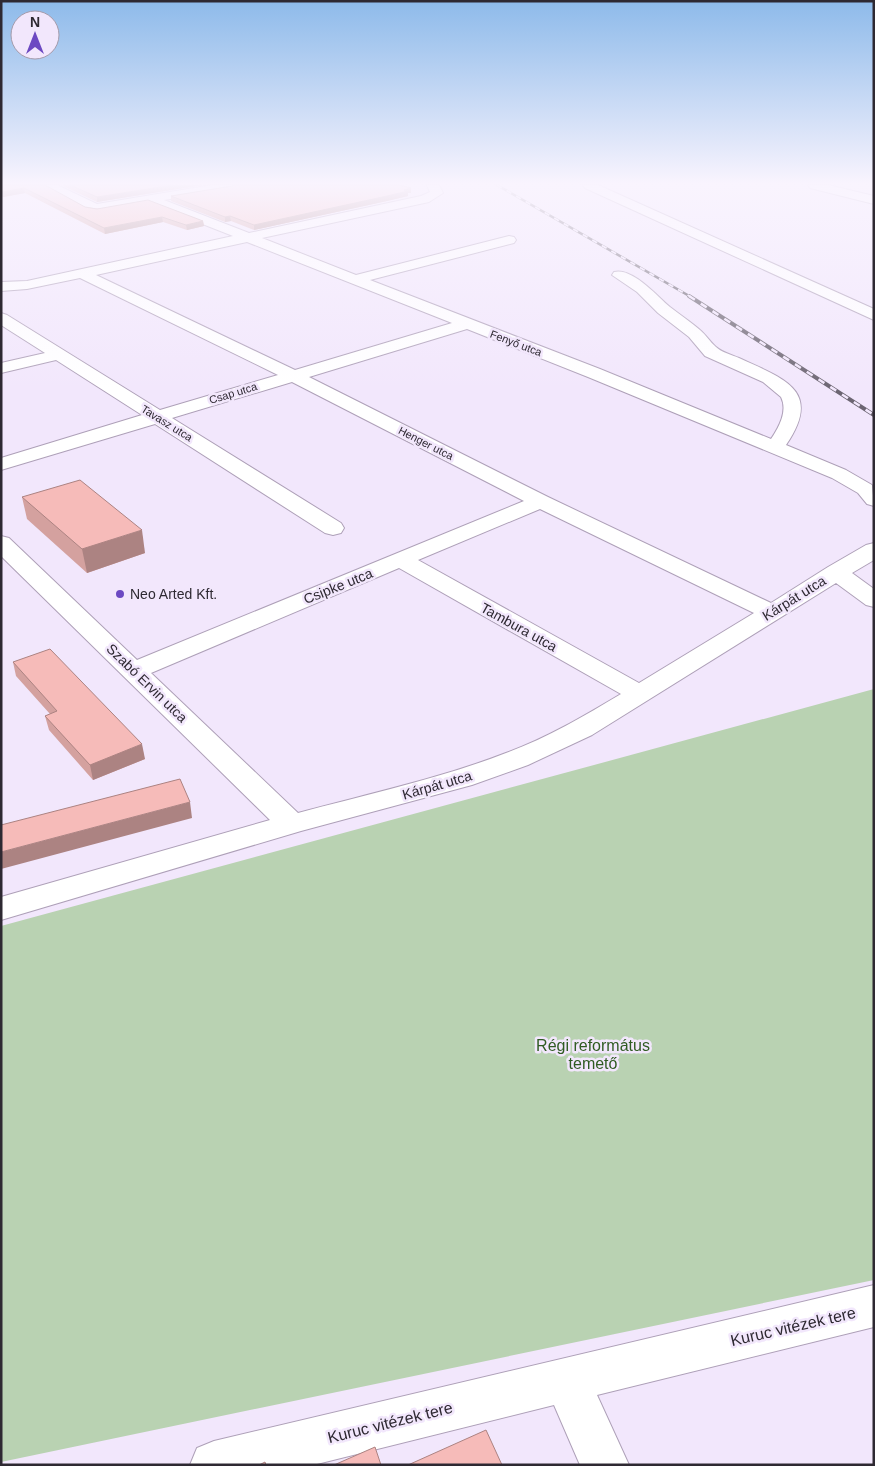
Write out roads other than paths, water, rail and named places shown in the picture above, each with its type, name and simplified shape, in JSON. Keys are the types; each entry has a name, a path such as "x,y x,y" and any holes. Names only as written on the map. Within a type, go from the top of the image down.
{"street":[{"path":"2,286 27,285 172,253"},
{"name":"Fenyő utca","path":"291,253 594,373 857,483 874,500"},
{"path":"356,279 456,253"},
{"path":"739,253 874,315"},
{"name":"Henger utca","path":"81,273 291,375 541,501 771,612"},
{"path":"622,282 650,295 664,310 695,334 711,352 769,378 789,394 793,410 791,419 788,428 774,448"},
{"name":"Tavasz utca","path":"1,318 334,528"},
{"name":"Csap utca","path":"1,464 291,375 466,324"},
{"path":"1,368 57,355"},
{"name":"Csipke utca","path":"135,670 541,501"},
{"name":"Szabó Ervin utca","path":"1,542 292,824"},
{"path":"874,550 836,572 874,600"},
{"name":"Tambura utca","path":"400,560 640,694"},
{"name":"Kárpát utca","path":"1,910 292,824 462,779 518,759 582,729 836,572"},
{"name":"Kuruc vitézek tere","path":"214,1465 874,1306"},
{"path":"566,1380 605,1465"}],"railway":[{"path":"616,253 691,297"},
{"path":"689,296 874,415"}],"place":[{"name":"Neo Arted Kft.","path":"120,594"}],"park label":[{"name":"Régi református temető","path":"593,1054"}]}
